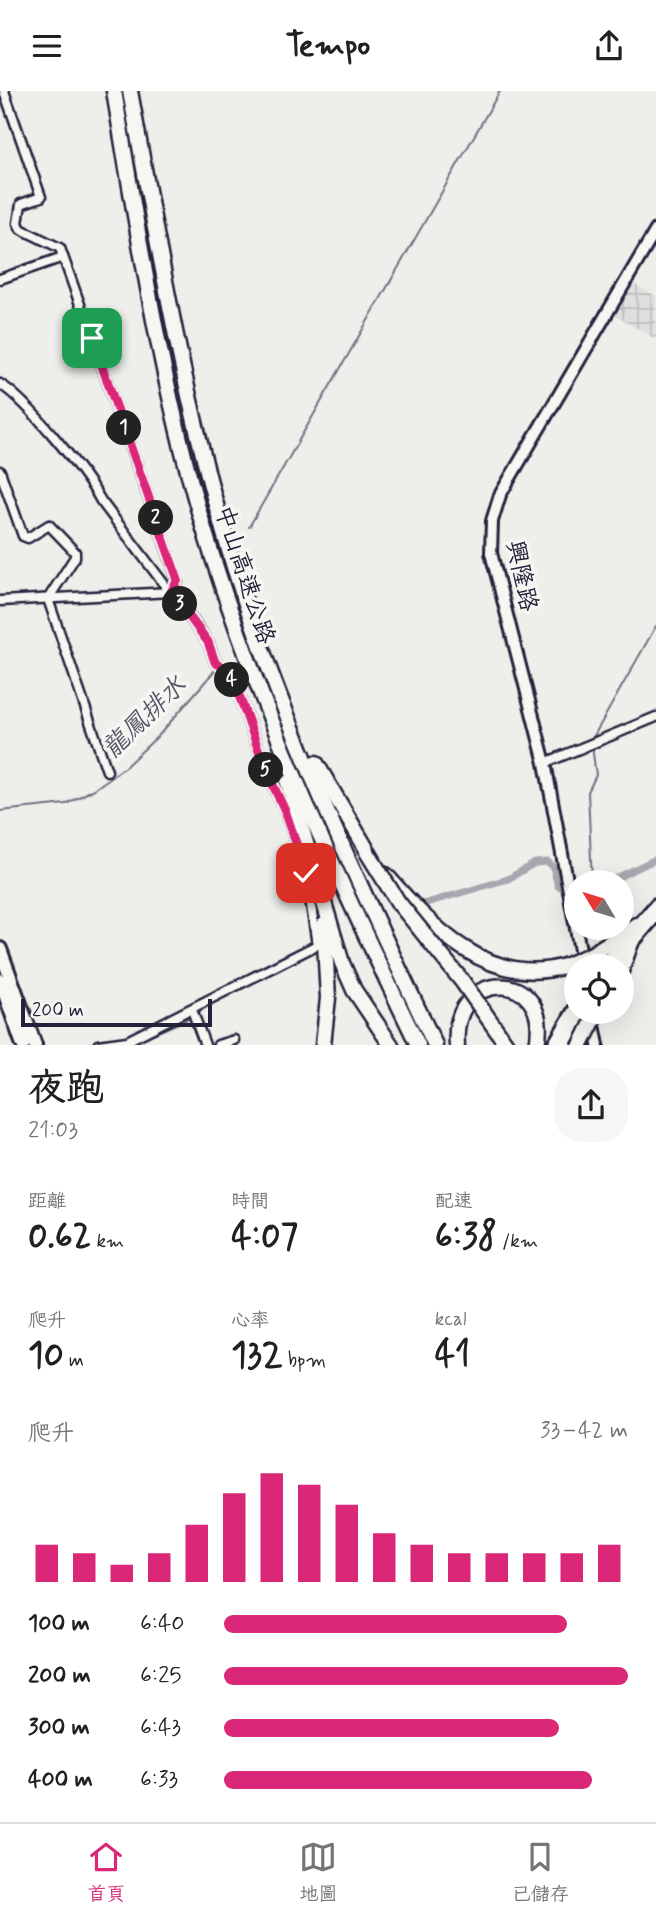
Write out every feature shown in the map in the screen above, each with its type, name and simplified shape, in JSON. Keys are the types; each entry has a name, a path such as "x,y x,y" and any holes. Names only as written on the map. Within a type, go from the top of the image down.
{"highway":[{"name":"中山高速公路","path":"114,91 168,389 211,550 264,705 338,880 418,1045"},
{"name":"中山高速公路","path":"130,91 171,322 203,458 246,603 344,854 435,1045"},
{"path":"264,705 273,744 350,981 391,1045"},
{"path":"286,707 294,715 335,799 398,902 462,981 507,1045"},
{"path":"366,852 433,925 481,960 523,970 546,971 564,966"},
{"path":"310,855 326,938 328,998 323,1045"},
{"path":"595,954 636,925"},
{"path":"627,954 632,940"},
{"path":"457,1045 458,1022 468,1002 482,990 503,985 516,989 532,1003 540,1027 537,1045"},
{"path":"582,1045 592,1024"}],"main road":[{"path":"0,949 35,1045"},
{"path":"0,980 23,1045"}],"street":[{"path":"4,91 41,197 22,204 18,223 21,229 57,245 63,257 178,580 171,592"},
{"name":"興隆路","path":"585,954 568,889 545,763 491,552 492,521 500,495 656,230"},
{"path":"0,279 63,257"},
{"path":"2,388 89,480 101,501 208,642 215,662 231,673 265,768 294,834 306,873 317,945 194,1015 127,1041 98,1045"},
{"path":"0,471 23,536 28,538 49,525 75,552 75,557 48,599"},
{"path":"0,601 171,592"},
{"path":"48,599 107,771"},
{"path":"545,763 656,717"},
{"path":"612,954 656,904"},
{"path":"634,938 656,916"},
{"path":"622,954 632,940"},
{"path":"194,1015 205,1045"},
{"path":"564,1045 569,1024"},
{"path":"552,1045 572,1024"},
{"path":"594,1024 598,1045"},
{"path":"218,1045 234,1040"}],"shaded area":[{"path":"630,282 656,296 656,339 612,314"}],"waterway":[{"path":"249,527 500,91"},
{"path":"0,378 15,391"},
{"path":"94,482 138,543"},
{"path":"143,550 171,584"},
{"name":"龍鳳排水","path":"177,591 209,634 218,652 218,660"},
{"path":"591,741 656,626"},
{"name":"龍鳳排水","path":"0,811 66,804 96,788 125,767 160,734 216,669"},
{"path":"591,870 588,792 596,775 592,746"},
{"path":"633,870 656,859"},
{"path":"423,904 508,879 535,863 548,862 553,867 558,886 564,887"},
{"path":"198,1013 216,1000"},
{"path":"128,1045 190,1018"}],"route":[{"path":"92,338 178,580 176,588 171,592 208,642 215,662 231,673 234,688 265,768 286,813 306,873"}]}
